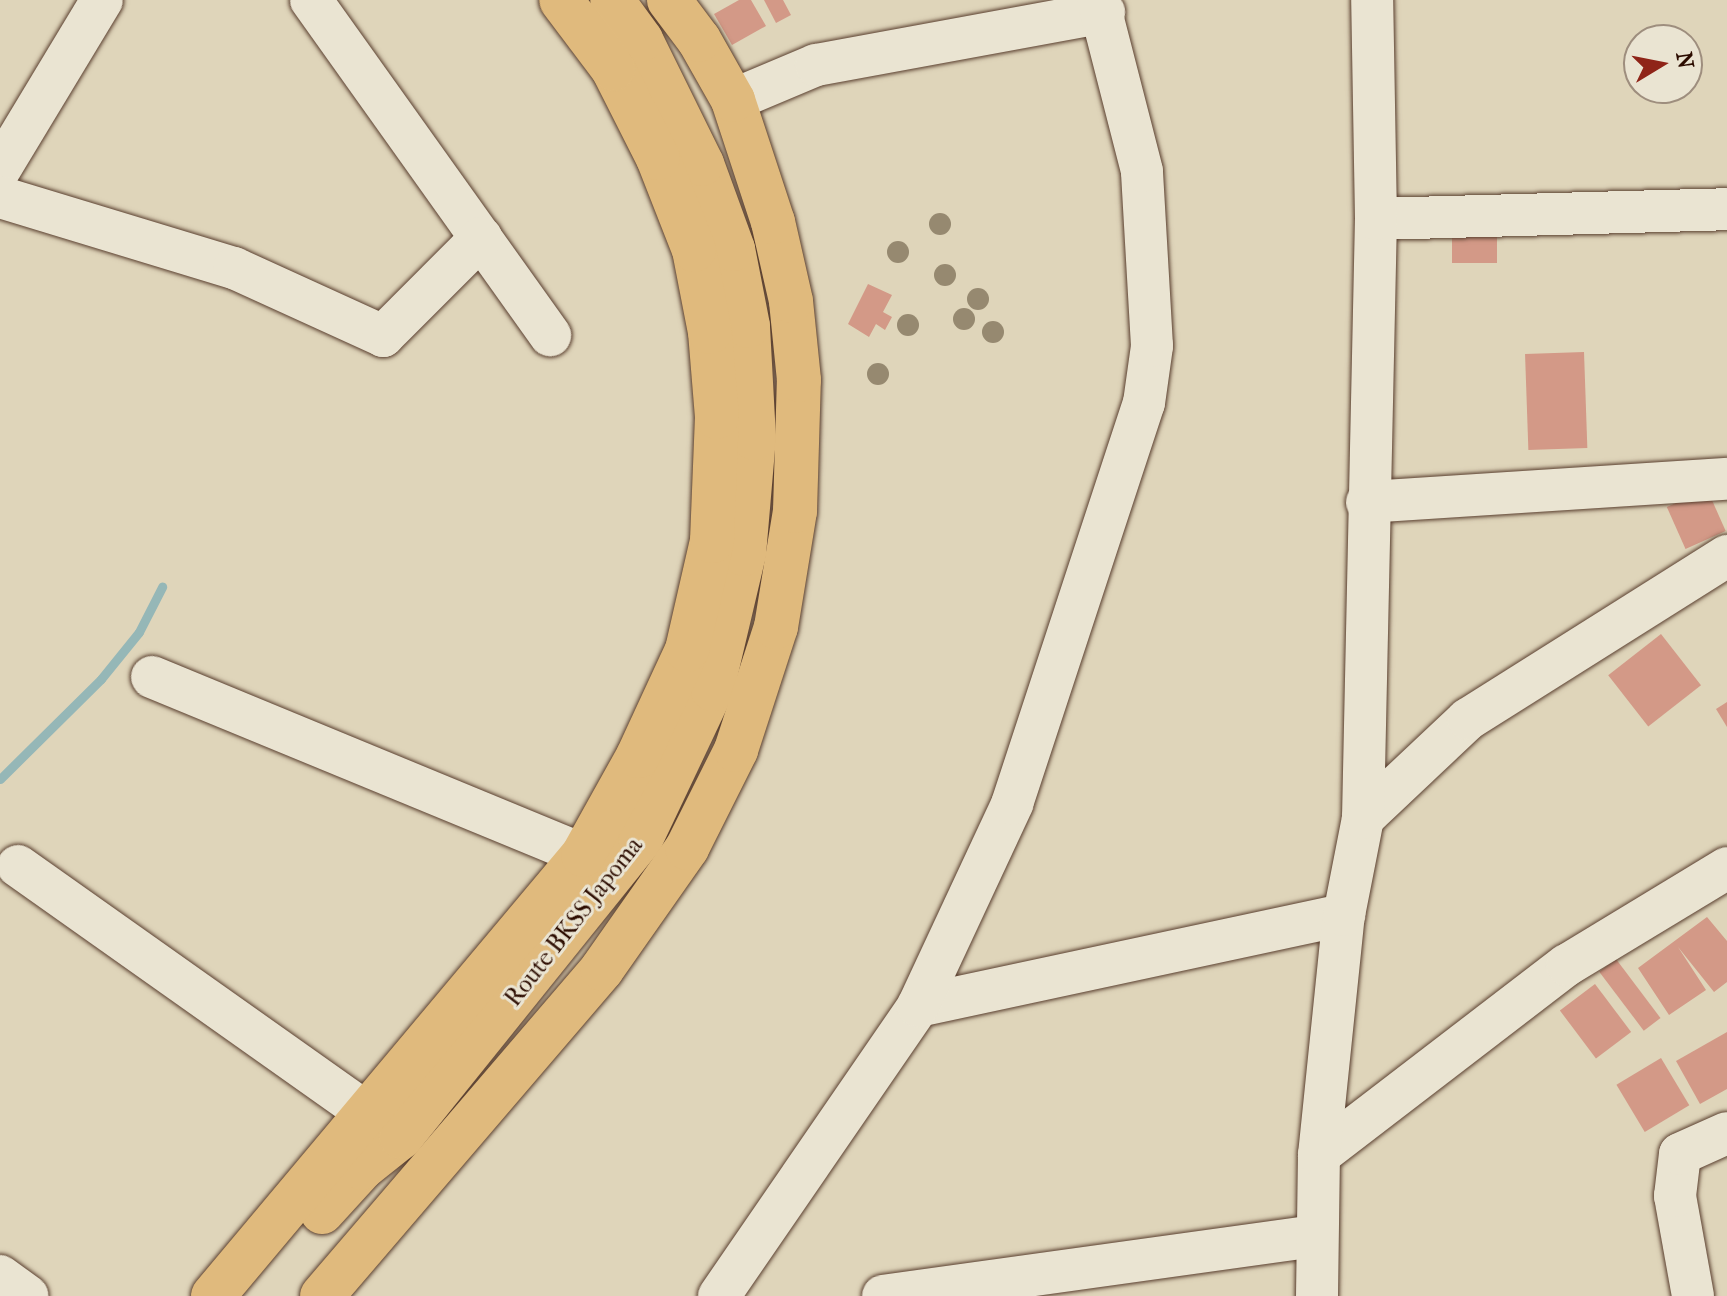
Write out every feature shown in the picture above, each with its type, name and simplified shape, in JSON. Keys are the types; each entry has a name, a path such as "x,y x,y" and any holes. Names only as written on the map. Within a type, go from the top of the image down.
{"main road":[{"path":"226,1282 384,1125 583,855 638,756 687,650 712,541 717,417 710,332 694,250 658,158 613,69 561,0"},
{"name":"Route BKSS Japoma","path":"384,1125 641,839 712,689 744,554 754,438 748,326 733,249 702,164 641,40 612,0"},
{"path":"322,1296 602,969 687,848 736,750 776,627 795,511 799,380 791,301 773,222 733,100 699,40 669,0"},
{"path":"305,1296 316,1261 382,1184 384,1125"}],"street":[{"path":"0,169 102,0"},
{"path":"311,0 550,335"},
{"path":"1317,1296 1319,1155 1344,915 1363,818 1367,502 1376,219 1372,0"},
{"path":"719,1296 918,1006 1012,804 1144,403 1152,346 1142,171 1101,6 816,65 733,100"},
{"path":"0,197 234,268 383,336 481,238"},
{"path":"1376,219 1727,209"},
{"path":"1367,502 1727,479"},
{"path":"1363,818 1468,719 1727,556"},
{"path":"152,677 583,855"},
{"path":"18,866 384,1125"},
{"path":"1319,1155 1567,965 1727,868"},
{"path":"918,1006 1344,915"},
{"path":"1693,1296 1675,1196 1680,1154 1727,1133"},
{"path":"883,1296 1316,1236"},
{"path":"0,1276 28,1296"}],"building":[{"path":"739,0 751,0 766,26 732,45 714,14"},
{"path":"764,0 783,0 791,15 776,23"},
{"path":"1452,227 1497,227 1497,263 1452,263"},
{"path":"868,284 892,295 883,312 892,317 885,330 876,324 869,337 848,324"},
{"path":"1584,352 1587,448 1528,450 1525,354"},
{"path":"1707,489 1726,531 1686,549 1667,507"},
{"path":"1661,634 1701,685 1648,726 1608,675"},
{"path":"1727,702 1727,727 1716,709"},
{"path":"1707,917 1727,941 1727,982 1714,992 1678,947 1706,990 1669,1015 1638,968"},
{"path":"1616,959 1661,1018 1644,1031 1599,972"},
{"path":"1595,984 1631,1032 1596,1058 1560,1010"},
{"path":"1727,1032 1727,1089 1700,1104 1676,1061"},
{"path":"1661,1058 1689,1105 1645,1132 1616,1085"}],"waterway":[{"path":"0,779 101,679 139,632 162,587"}]}
